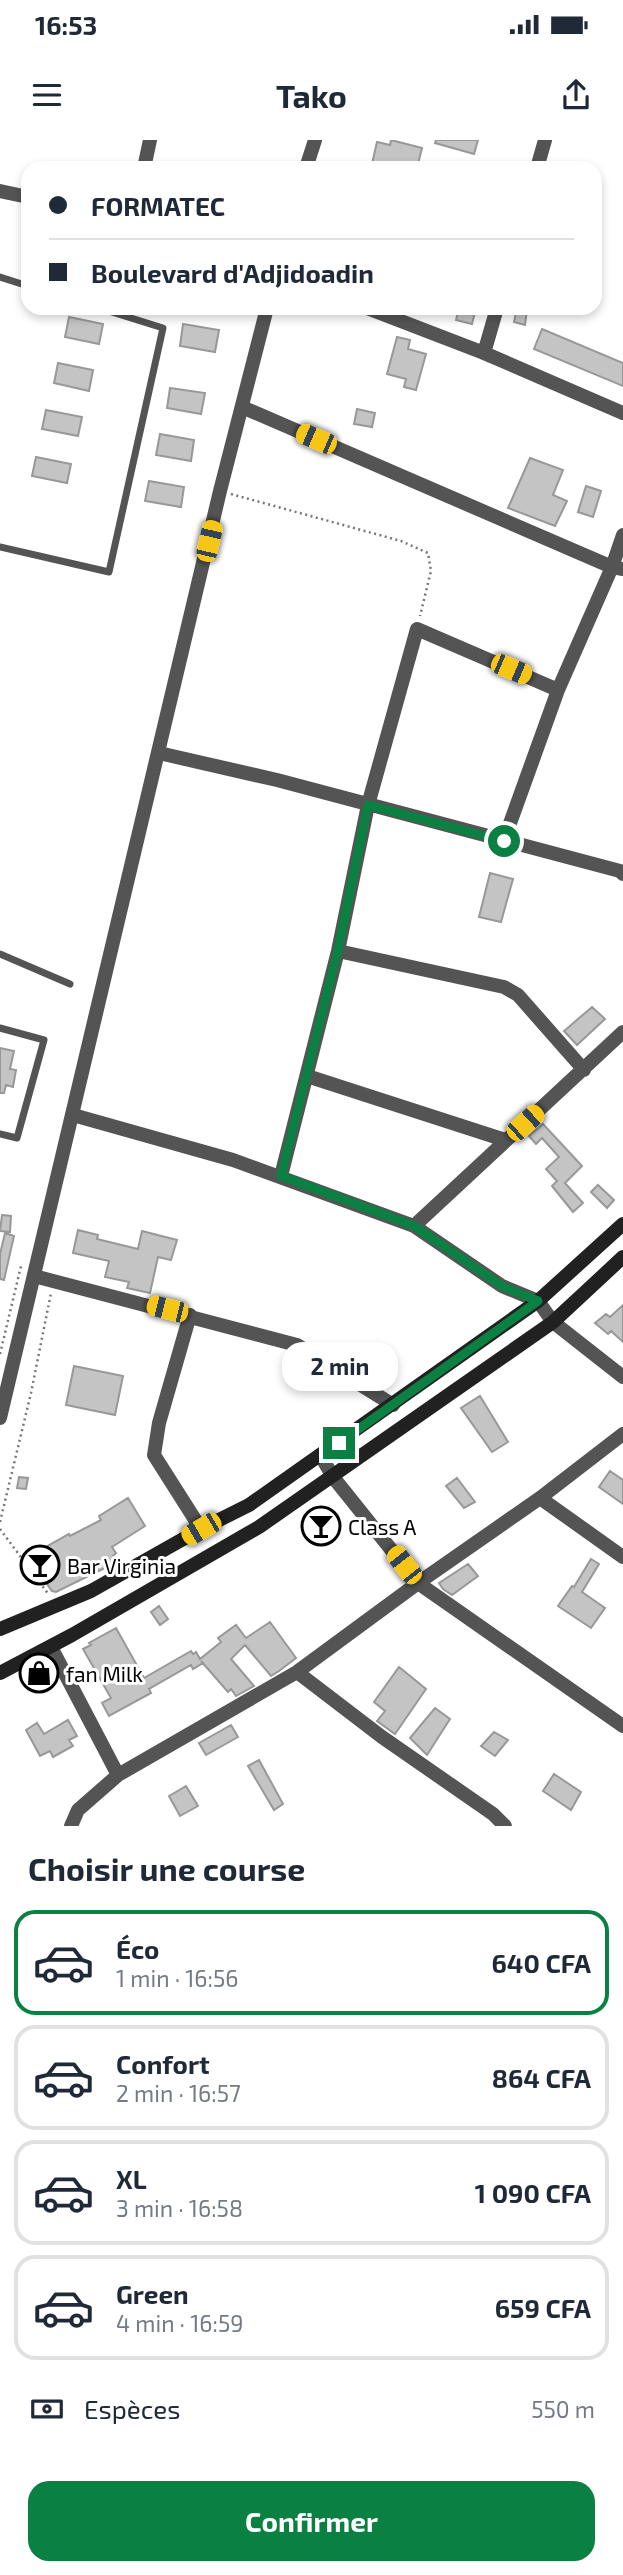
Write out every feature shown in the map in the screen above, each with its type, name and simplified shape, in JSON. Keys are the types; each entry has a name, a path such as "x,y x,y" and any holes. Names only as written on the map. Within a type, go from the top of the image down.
{"main road":[{"path":"0,1629 91,1591 249,1505 538,1301 623,1224"},
{"path":"0,1673 51,1647 259,1527 553,1322 623,1257"}],"street":[{"path":"146,161 150,140"},
{"path":"308,161 315,140"},
{"path":"539,161 545,140"},
{"path":"0,191 21,196"},
{"path":"0,1418 220,491 265,315"},
{"path":"385,315 484,353 623,413"},
{"path":"484,353 495,315"},
{"path":"242,407 617,568"},
{"path":"504,841 558,690 617,568 623,534"},
{"path":"281,1176 338,950 368,805 417,629 558,690"},
{"path":"159,753 277,780 622,871"},
{"path":"338,950 504,987 517,995 584,1070"},
{"path":"414,1226 623,1032"},
{"path":"307,1076 505,1140"},
{"path":"73,1115 233,1160 414,1226 502,1286 538,1301 553,1322 623,1377"},
{"path":"34,1276 297,1345 393,1405"},
{"path":"190,1315 159,1423 154,1455 201,1529"},
{"path":"71,1826 78,1810 118,1774 297,1672 540,1498 623,1434"},
{"path":"321,1456 333,1477 418,1583 623,1726"},
{"path":"540,1498 623,1557"},
{"path":"51,1647 118,1774"},
{"path":"297,1672 382,1737 493,1814 505,1826"}],"lane":[{"path":"0,277 21,284"},
{"path":"0,547 108,572 163,328 121,315"},
{"path":"0,954 71,984"},
{"path":"0,1028 44,1040 17,1138 0,1134"}],"path":[{"path":"220,491 401,541 428,553 431,571 417,629"},
{"path":"0,1522 32,1393 54,1281"},
{"path":"0,1530 58,1605"}],"building":[{"path":"391,140 422,148 419,161 373,161 377,142 390,145"},
{"path":"436,140 478,140 474,154 435,143"},
{"path":"457,315 474,315 472,324 456,320"},
{"path":"516,315 526,315 525,325 514,322"},
{"path":"69,317 103,324 99,344 65,337"},
{"path":"183,324 219,330 215,352 180,346"},
{"path":"542,329 623,363 623,386 534,349"},
{"path":"397,337 410,340 408,349 426,354 416,390 404,387 406,379 387,374"},
{"path":"58,363 93,370 89,391 54,383"},
{"path":"170,388 205,393 201,414 167,408"},
{"path":"357,409 375,413 372,427 354,424"},
{"path":"46,410 82,417 78,436 42,429"},
{"path":"160,434 194,440 191,461 156,455"},
{"path":"36,457 71,464 67,483 32,476"},
{"path":"530,458 563,470 553,495 567,501 555,526 508,508"},
{"path":"149,481 184,487 181,507 145,501"},
{"path":"586,486 601,491 593,517 578,512"},
{"path":"490,873 513,879 501,922 479,917"},
{"path":"592,1007 605,1019 577,1045 564,1031"},
{"path":"0,1048 14,1051 10,1069 16,1070 13,1087 6,1085 4,1093 0,1093"},
{"path":"543,1124 582,1166 565,1183 583,1203 573,1212 552,1186 557,1181 546,1169 559,1157 542,1138 536,1144 529,1136"},
{"path":"598,1185 614,1200 607,1208 591,1192"},
{"path":"2,1215 11,1216 10,1232 0,1231"},
{"path":"78,1230 98,1235 97,1239 138,1249 142,1231 177,1240 171,1260 158,1257 150,1293 127,1288 129,1282 105,1277 109,1261 73,1253"},
{"path":"5,1233 14,1236 4,1280 0,1279 0,1254"},
{"path":"623,1305 623,1342 611,1331 608,1334 595,1323 606,1314 610,1317"},
{"path":"74,1366 123,1376 115,1415 66,1405"},
{"path":"480,1396 508,1442 492,1452 461,1408"},
{"path":"610,1471 623,1480 623,1504 599,1487"},
{"path":"19,1477 28,1478 26,1489 17,1488"},
{"path":"457,1478 475,1502 464,1508 446,1486"},
{"path":"128,1498 145,1526 112,1547 117,1562 56,1592 52,1591 28,1557 101,1520 99,1516"},
{"path":"591,1559 599,1564 582,1592 605,1608 591,1628 558,1606 572,1586 574,1587"},
{"path":"468,1564 478,1576 452,1595 443,1589 439,1583"},
{"path":"159,1606 168,1619 160,1625 151,1612"},
{"path":"270,1622 296,1658 271,1676 245,1645 231,1659 254,1686 236,1696 231,1689 228,1692 203,1663 193,1669 191,1665 149,1689 151,1693 109,1716 102,1703 111,1698 83,1649 116,1628 144,1678 191,1651 193,1654 196,1652 200,1659 221,1642 218,1638 236,1625 246,1638"},
{"path":"399,1667 426,1689 395,1734 377,1721 385,1711 374,1702"},
{"path":"435,1708 450,1719 427,1755 410,1738"},
{"path":"68,1720 77,1736 69,1740 73,1746 53,1757 50,1751 40,1756 26,1730 37,1723 44,1734"},
{"path":"231,1725 238,1737 206,1755 199,1743"},
{"path":"494,1732 508,1740 495,1756 481,1746"},
{"path":"259,1760 283,1804 274,1810 248,1766"},
{"path":"554,1774 581,1792 571,1810 543,1791"},
{"path":"186,1786 198,1806 180,1816 169,1796"}],"place":[{"name":"Class A","path":"321,1526"},
{"name":"Bar Virginia","path":"40,1565"},
{"name":"fan Milk","path":"39,1673"}],"route":[{"path":"339,1443 538,1301 502,1286 414,1226 281,1176 338,950 368,805 504,841"}]}
